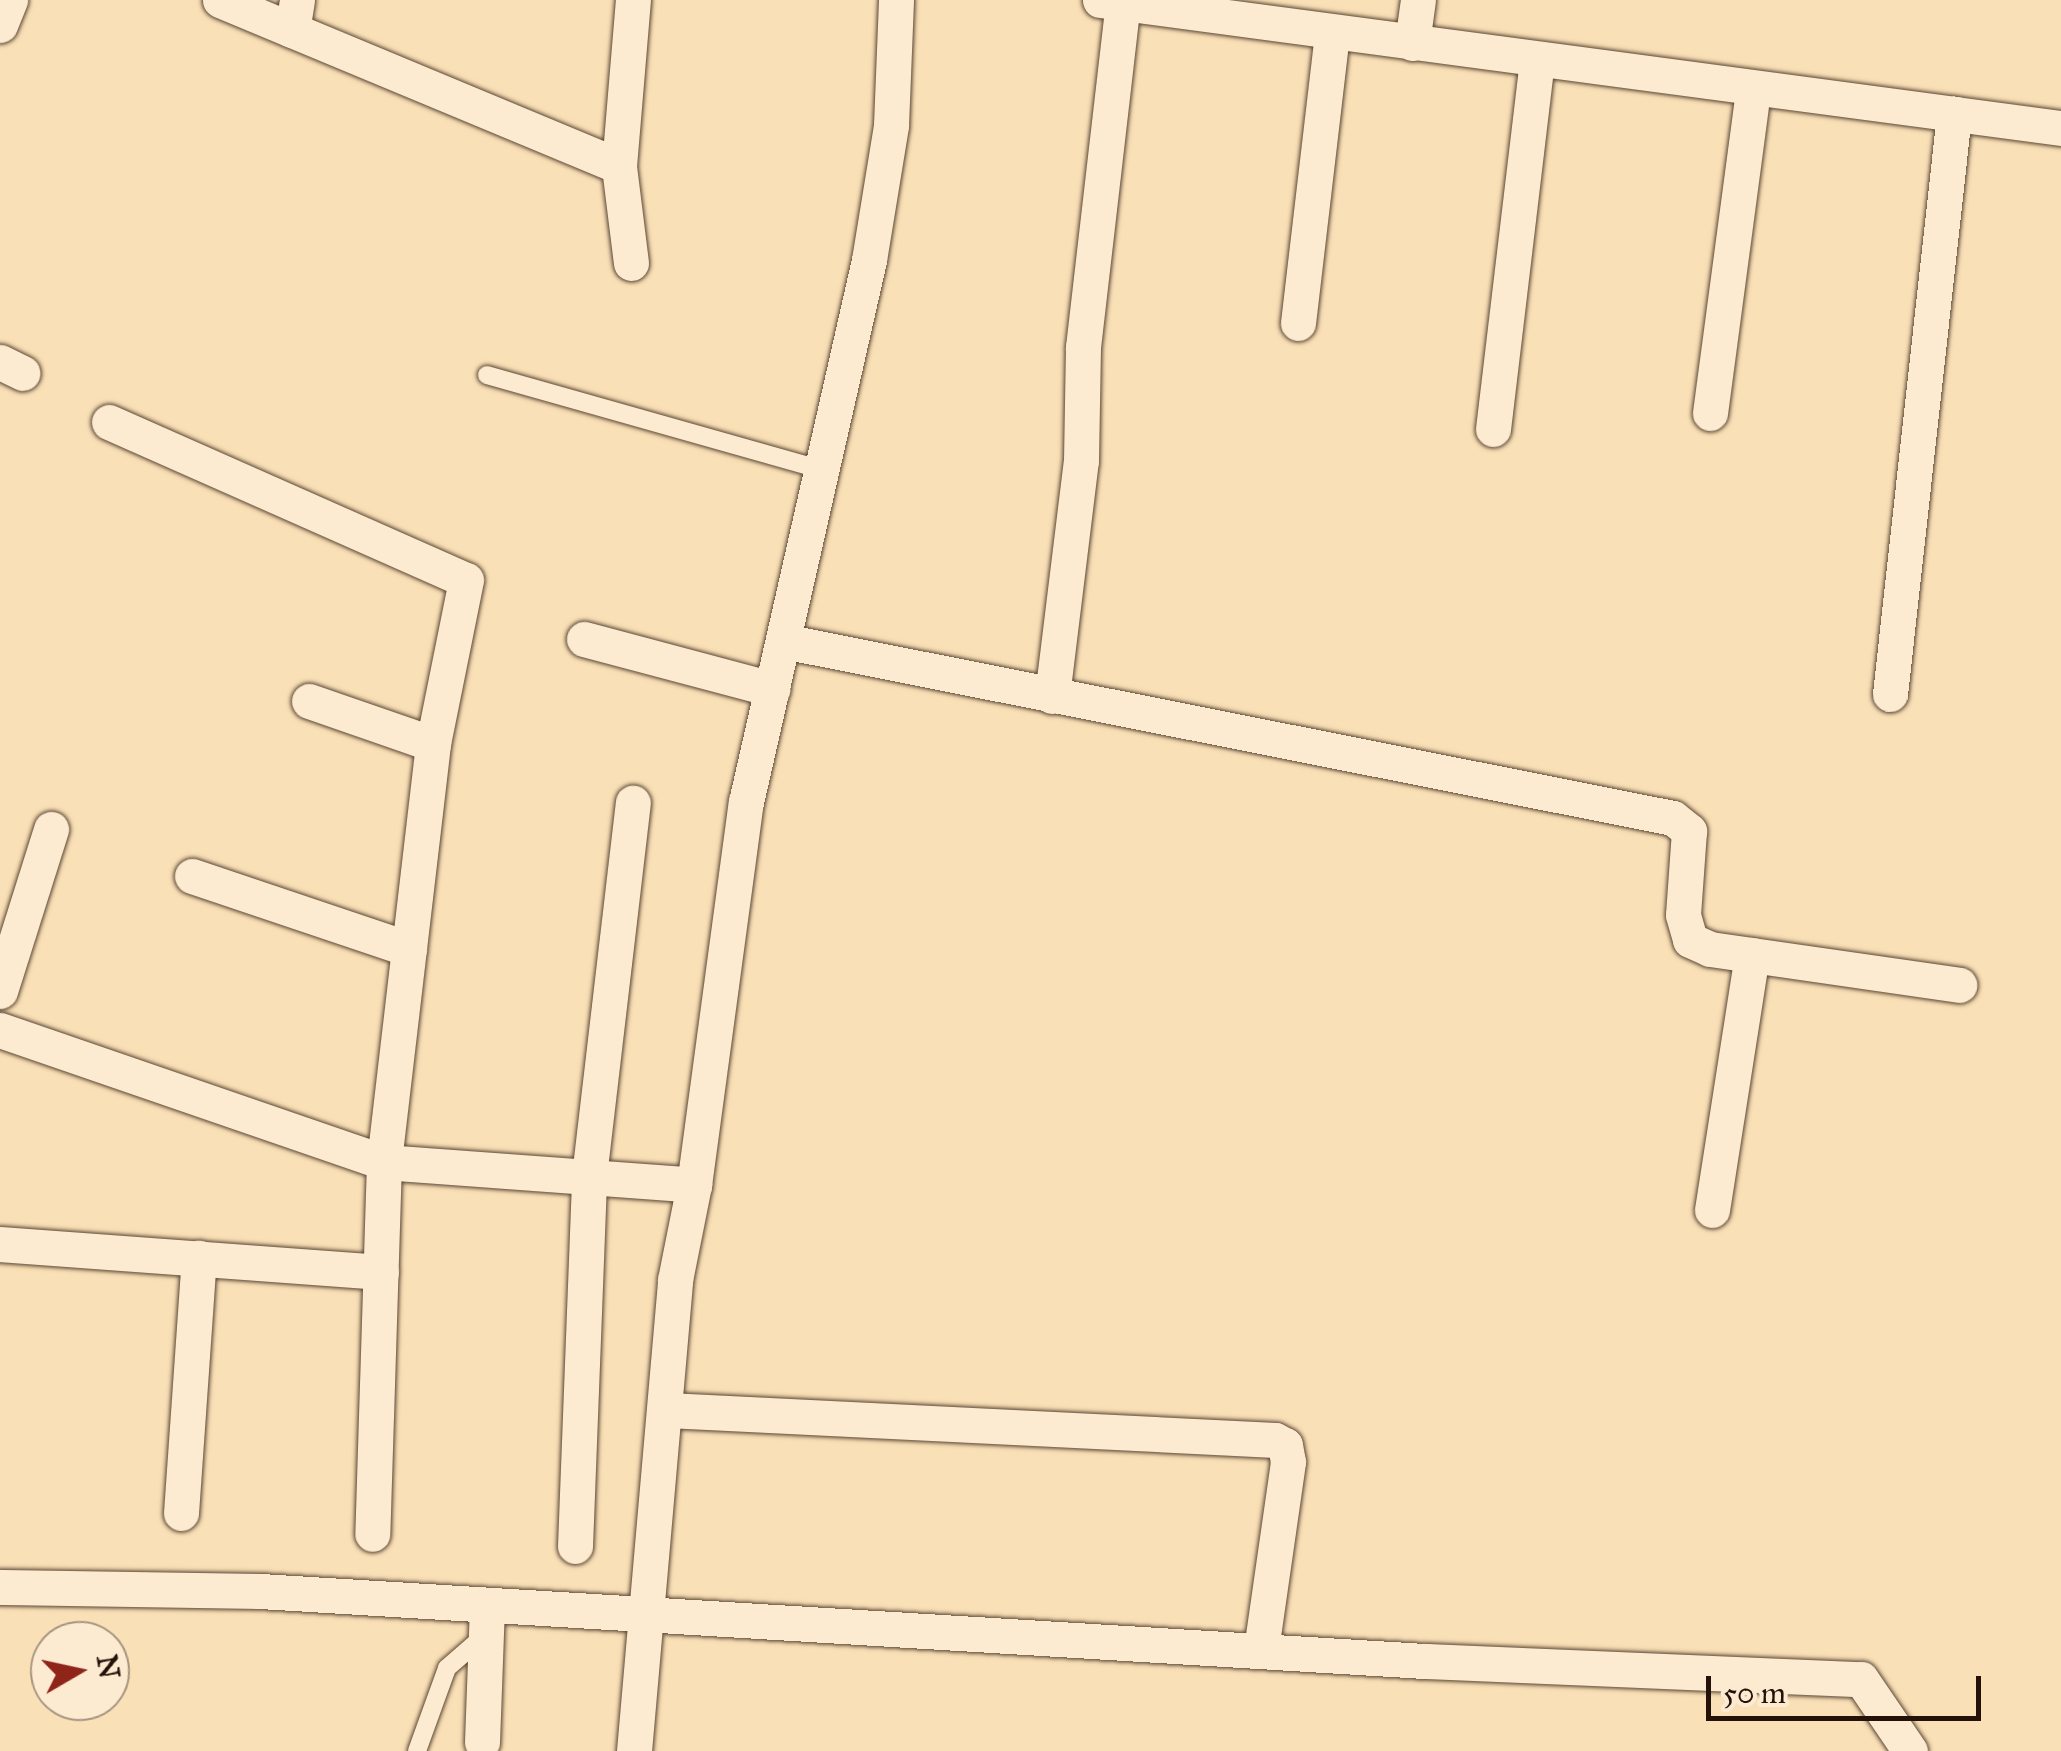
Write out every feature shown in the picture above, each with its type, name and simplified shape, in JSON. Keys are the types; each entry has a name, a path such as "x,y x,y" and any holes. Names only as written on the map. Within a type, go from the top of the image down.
{"street":[{"path":"0,25 10,0"},
{"path":"220,0 294,15 619,166"},
{"path":"630,263 619,166 632,0"},
{"path":"634,1751 668,1410 676,1280 694,1186 746,802 869,260 890,125 896,0"},
{"path":"1412,42 1418,0"},
{"path":"1052,696 1081,461 1083,347 1112,2 2061,128"},
{"path":"1298,323 1332,34"},
{"path":"1493,429 1537,61"},
{"path":"1710,414 1754,89"},
{"path":"1890,694 1954,114"},
{"path":"108,422 466,580 433,744 384,1162 372,1534"},
{"path":"584,640 772,690"},
{"path":"783,640 1673,818 1689,831 1683,915 1690,940 1752,955 1959,985"},
{"path":"308,701 433,744"},
{"path":"575,1546 589,1176 633,802"},
{"path":"0,992 14,885 51,829"},
{"path":"192,876 409,949"},
{"path":"1712,1210 1752,955"},
{"path":"0,1030 384,1162 694,1186"},
{"path":"0,1244 381,1272"},
{"path":"180,1513 199,1258"},
{"path":"668,1410 1275,1440 1285,1445 1288,1462 1260,1649"},
{"path":"0,1587 260,1591 487,1620 646,1617 1861,1679 1910,1751"},
{"path":"482,1742 487,1620"}],"lane":[{"path":"487,375 820,469"},
{"path":"417,1751 448,1668 487,1620"}]}
